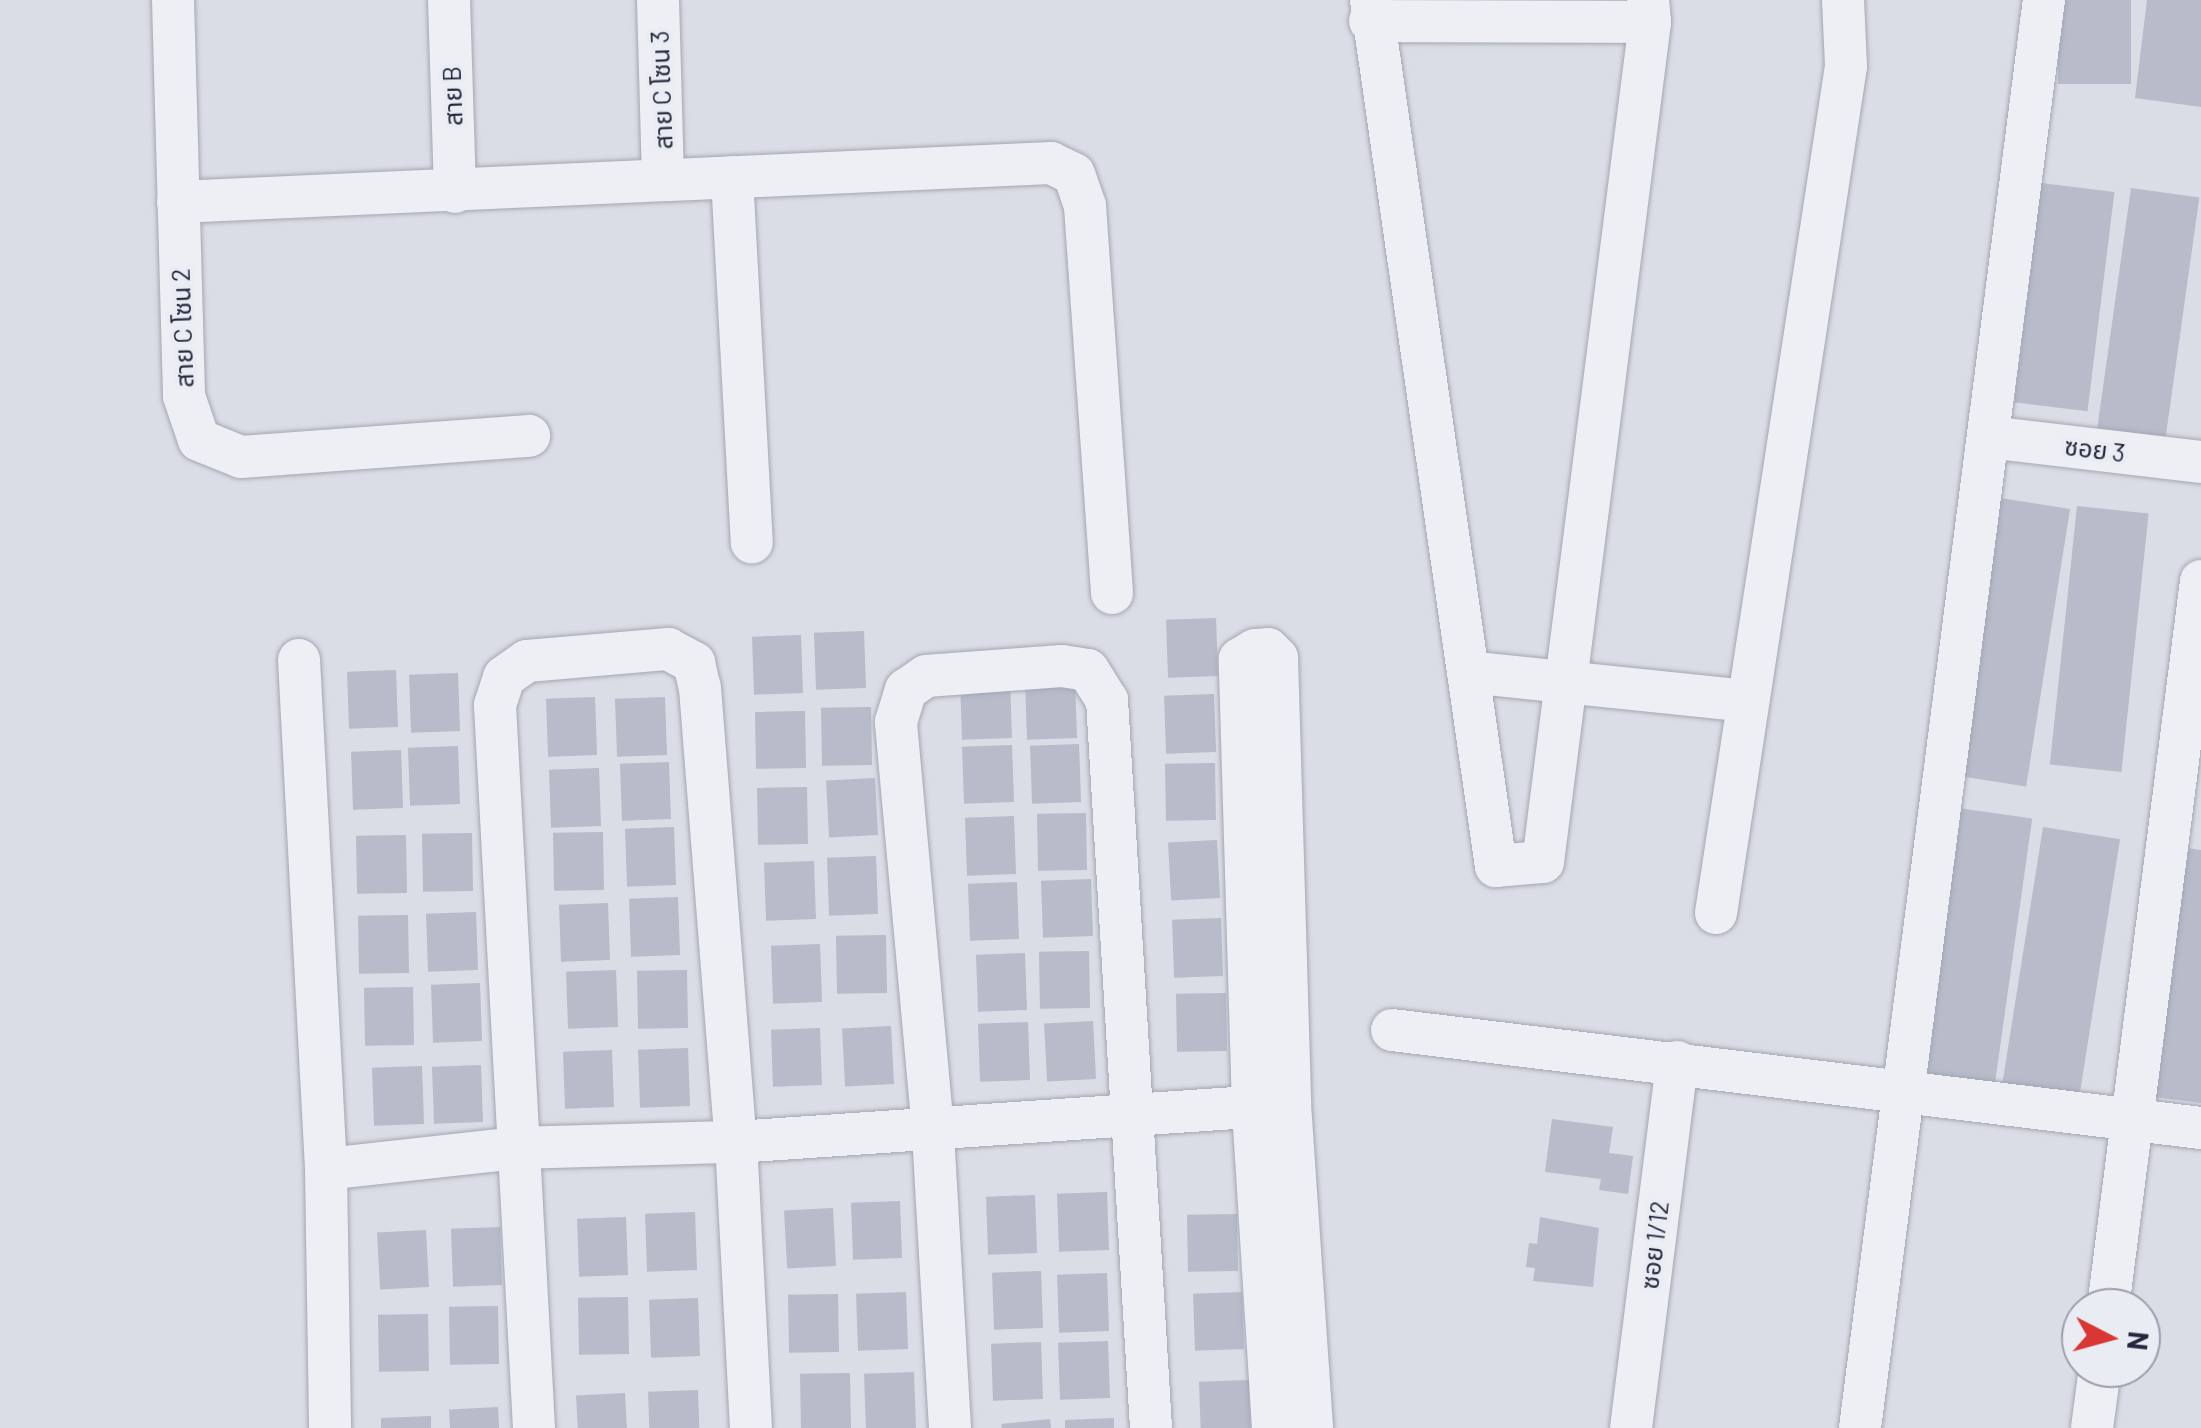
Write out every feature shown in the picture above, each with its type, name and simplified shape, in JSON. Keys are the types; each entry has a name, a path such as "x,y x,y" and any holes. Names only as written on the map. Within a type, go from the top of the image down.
{"street":[{"name":"สาย C โซน 2","path":"173,0 184,396 200,440 241,456 530,436"},
{"name":"สาย B","path":"449,0 455,192"},
{"name":"สาย C โซน 3","path":"658,0 663,179"},
{"path":"1716,913 1846,66 1843,0"},
{"path":"1860,1428 2044,0"},
{"path":"1371,11 1648,11 1543,862 1496,866 1371,11"},
{"path":"178,202 1052,164 1074,174 1085,206 1112,593"},
{"path":"732,176 752,542"},
{"name":"ซอย 3","path":"1989,437 2201,462"},
{"path":"2111,1288 2201,582"},
{"path":"534,1428 516,1148 496,705 504,677 527,661 668,648 694,662 700,688 736,1142 751,1428"},
{"path":"1274,1428 1271,1106 1278,658 1268,649 1255,650 1240,659 1271,1106 1312,1428"},
{"path":"299,660 326,1169 330,1428"},
{"path":"950,1428 933,1130 896,722 906,690 926,676 1062,666 1088,670 1107,700 1151,1428"},
{"path":"1468,672 1748,701"},
{"path":"1392,1030 2201,1128"},
{"name":"ซอย 1/12","path":"1631,1428 1677,1062"},
{"path":"326,1169 516,1148 736,1142 1134,1112 1271,1106"},
{"path":"2092,1428 2097,1388"}],"building":[{"path":"2058,0 2131,0 2131,84 2058,84"},
{"path":"2147,0 2201,0 2201,107 2135,98"},
{"path":"2041,183 2114,192 2088,411 2014,402"},
{"path":"2131,188 2199,198 2166,437 2097,428"},
{"path":"1994,497 2070,509 2026,787 1950,775"},
{"path":"2077,506 2149,514 2121,772 2050,765"},
{"path":"1216,618 1218,676 1168,678 1166,620"},
{"path":"864,631 866,688 816,690 814,633"},
{"path":"801,635 803,693 754,695 752,637"},
{"path":"396,670 398,727 349,729 347,672"},
{"path":"458,673 460,731 411,733 409,675"},
{"path":"1010,680 1012,738 962,740 960,682"},
{"path":"1075,680 1077,738 1027,740 1025,682"},
{"path":"1214,694 1216,752 1166,754 1164,696"},
{"path":"595,697 597,755 548,757 546,699"},
{"path":"665,697 667,755 617,757 615,699"},
{"path":"871,707 872,765 822,766 821,708"},
{"path":"805,711 806,768 756,769 755,712"},
{"path":"1079,744 1081,802 1032,804 1030,746"},
{"path":"1012,745 1014,802 964,804 962,747"},
{"path":"458,746 460,804 410,806 408,748"},
{"path":"401,750 403,808 353,810 351,752"},
{"path":"669,762 671,819 622,821 620,764"},
{"path":"1215,763 1216,820 1166,821 1165,764"},
{"path":"599,768 601,826 551,828 549,770"},
{"path":"875,778 878,835 829,837 826,781"},
{"path":"807,787 808,844 758,845 757,788"},
{"path":"1951,807 2032,818 1994,1091 1913,1079"},
{"path":"1086,813 1087,870 1038,871 1037,814"},
{"path":"1014,816 1016,874 967,876 965,818"},
{"path":"674,827 676,885 627,887 625,829"},
{"path":"2043,827 2120,839 2079,1099 2002,1087"},
{"path":"603,832 604,890 554,891 553,833"},
{"path":"472,833 473,891 423,892 422,834"},
{"path":"406,835 407,893 357,894 356,836"},
{"path":"1217,840 1220,898 1171,900 1168,843"},
{"path":"2179,847 2201,850 2201,1103 2146,1096"},
{"path":"876,856 878,914 829,916 827,858"},
{"path":"814,861 816,919 766,921 764,863"},
{"path":"1091,879 1093,936 1043,938 1041,881"},
{"path":"1017,882 1019,939 970,941 968,884"},
{"path":"678,897 680,955 631,957 629,899"},
{"path":"608,903 610,960 561,962 559,905"},
{"path":"476,912 478,970 428,972 426,914"},
{"path":"408,915 409,973 359,974 358,916"},
{"path":"1221,918 1223,976 1174,978 1172,920"},
{"path":"886,935 887,993 837,994 836,936"},
{"path":"820,944 822,1002 773,1004 771,946"},
{"path":"1089,951 1090,1008 1040,1009 1039,952"},
{"path":"1025,953 1027,1010 978,1012 976,955"},
{"path":"616,970 618,1027 568,1029 566,972"},
{"path":"687,970 688,1028 638,1029 637,971"},
{"path":"480,983 482,1041 433,1043 431,985"},
{"path":"413,987 414,1045 365,1046 364,988"},
{"path":"1226,993 1227,1051 1177,1052 1176,994"},
{"path":"1093,1021 1096,1079 1047,1081 1044,1024"},
{"path":"1028,1022 1030,1080 980,1082 978,1024"},
{"path":"891,1026 894,1084 845,1086 842,1029"},
{"path":"820,1028 822,1085 773,1087 771,1030"},
{"path":"688,1048 690,1106 640,1108 638,1050"},
{"path":"612,1050 614,1107 565,1109 563,1052"},
{"path":"481,1065 483,1122 434,1124 432,1067"},
{"path":"422,1066 424,1124 374,1126 372,1068"},
{"path":"1552,1119 1613,1127 1609,1153 1633,1156 1628,1194 1599,1190 1601,1179 1545,1172"},
{"path":"1107,1192 1109,1250 1059,1252 1057,1194"},
{"path":"1035,1195 1037,1253 988,1255 986,1197"},
{"path":"900,1201 902,1258 853,1260 851,1203"},
{"path":"833,1208 836,1266 787,1268 784,1211"},
{"path":"695,1212 697,1270 647,1272 645,1214"},
{"path":"1237,1214 1238,1271 1188,1272 1187,1215"},
{"path":"626,1217 628,1275 579,1277 577,1219"},
{"path":"1540,1217 1599,1228 1593,1287 1533,1281 1535,1268 1526,1267 1529,1243 1537,1244"},
{"path":"500,1227 502,1285 453,1287 451,1229"},
{"path":"426,1230 429,1287 380,1289 377,1233"},
{"path":"1041,1271 1043,1328 994,1330 992,1273"},
{"path":"1107,1273 1109,1331 1059,1333 1057,1275"},
{"path":"906,1292 908,1349 858,1351 856,1294"},
{"path":"1242,1292 1244,1349 1195,1351 1193,1294"},
{"path":"838,1294 839,1352 789,1353 788,1295"},
{"path":"628,1297 629,1354 579,1355 578,1298"},
{"path":"698,1298 700,1356 651,1358 649,1300"},
{"path":"498,1306 499,1364 450,1365 449,1307"},
{"path":"428,1314 429,1371 379,1372 378,1315"},
{"path":"1108,1341 1110,1398 1060,1400 1058,1343"},
{"path":"1041,1342 1043,1399 993,1401 991,1344"},
{"path":"914,1372 916,1428 866,1428 864,1374"},
{"path":"850,1373 851,1428 801,1428 800,1374"},
{"path":"1249,1380 1251,1428 1201,1428 1199,1382"},
{"path":"698,1390 699,1428 649,1428 648,1392"},
{"path":"625,1393 627,1428 578,1428 576,1396"},
{"path":"498,1407 499,1428 450,1428 449,1410"},
{"path":"431,1416 431,1428 381,1428 381,1418"},
{"path":"1114,1418 1114,1428 1065,1428 1065,1420"},
{"path":"1050,1419 1051,1428 1002,1428 1001,1424"}]}
